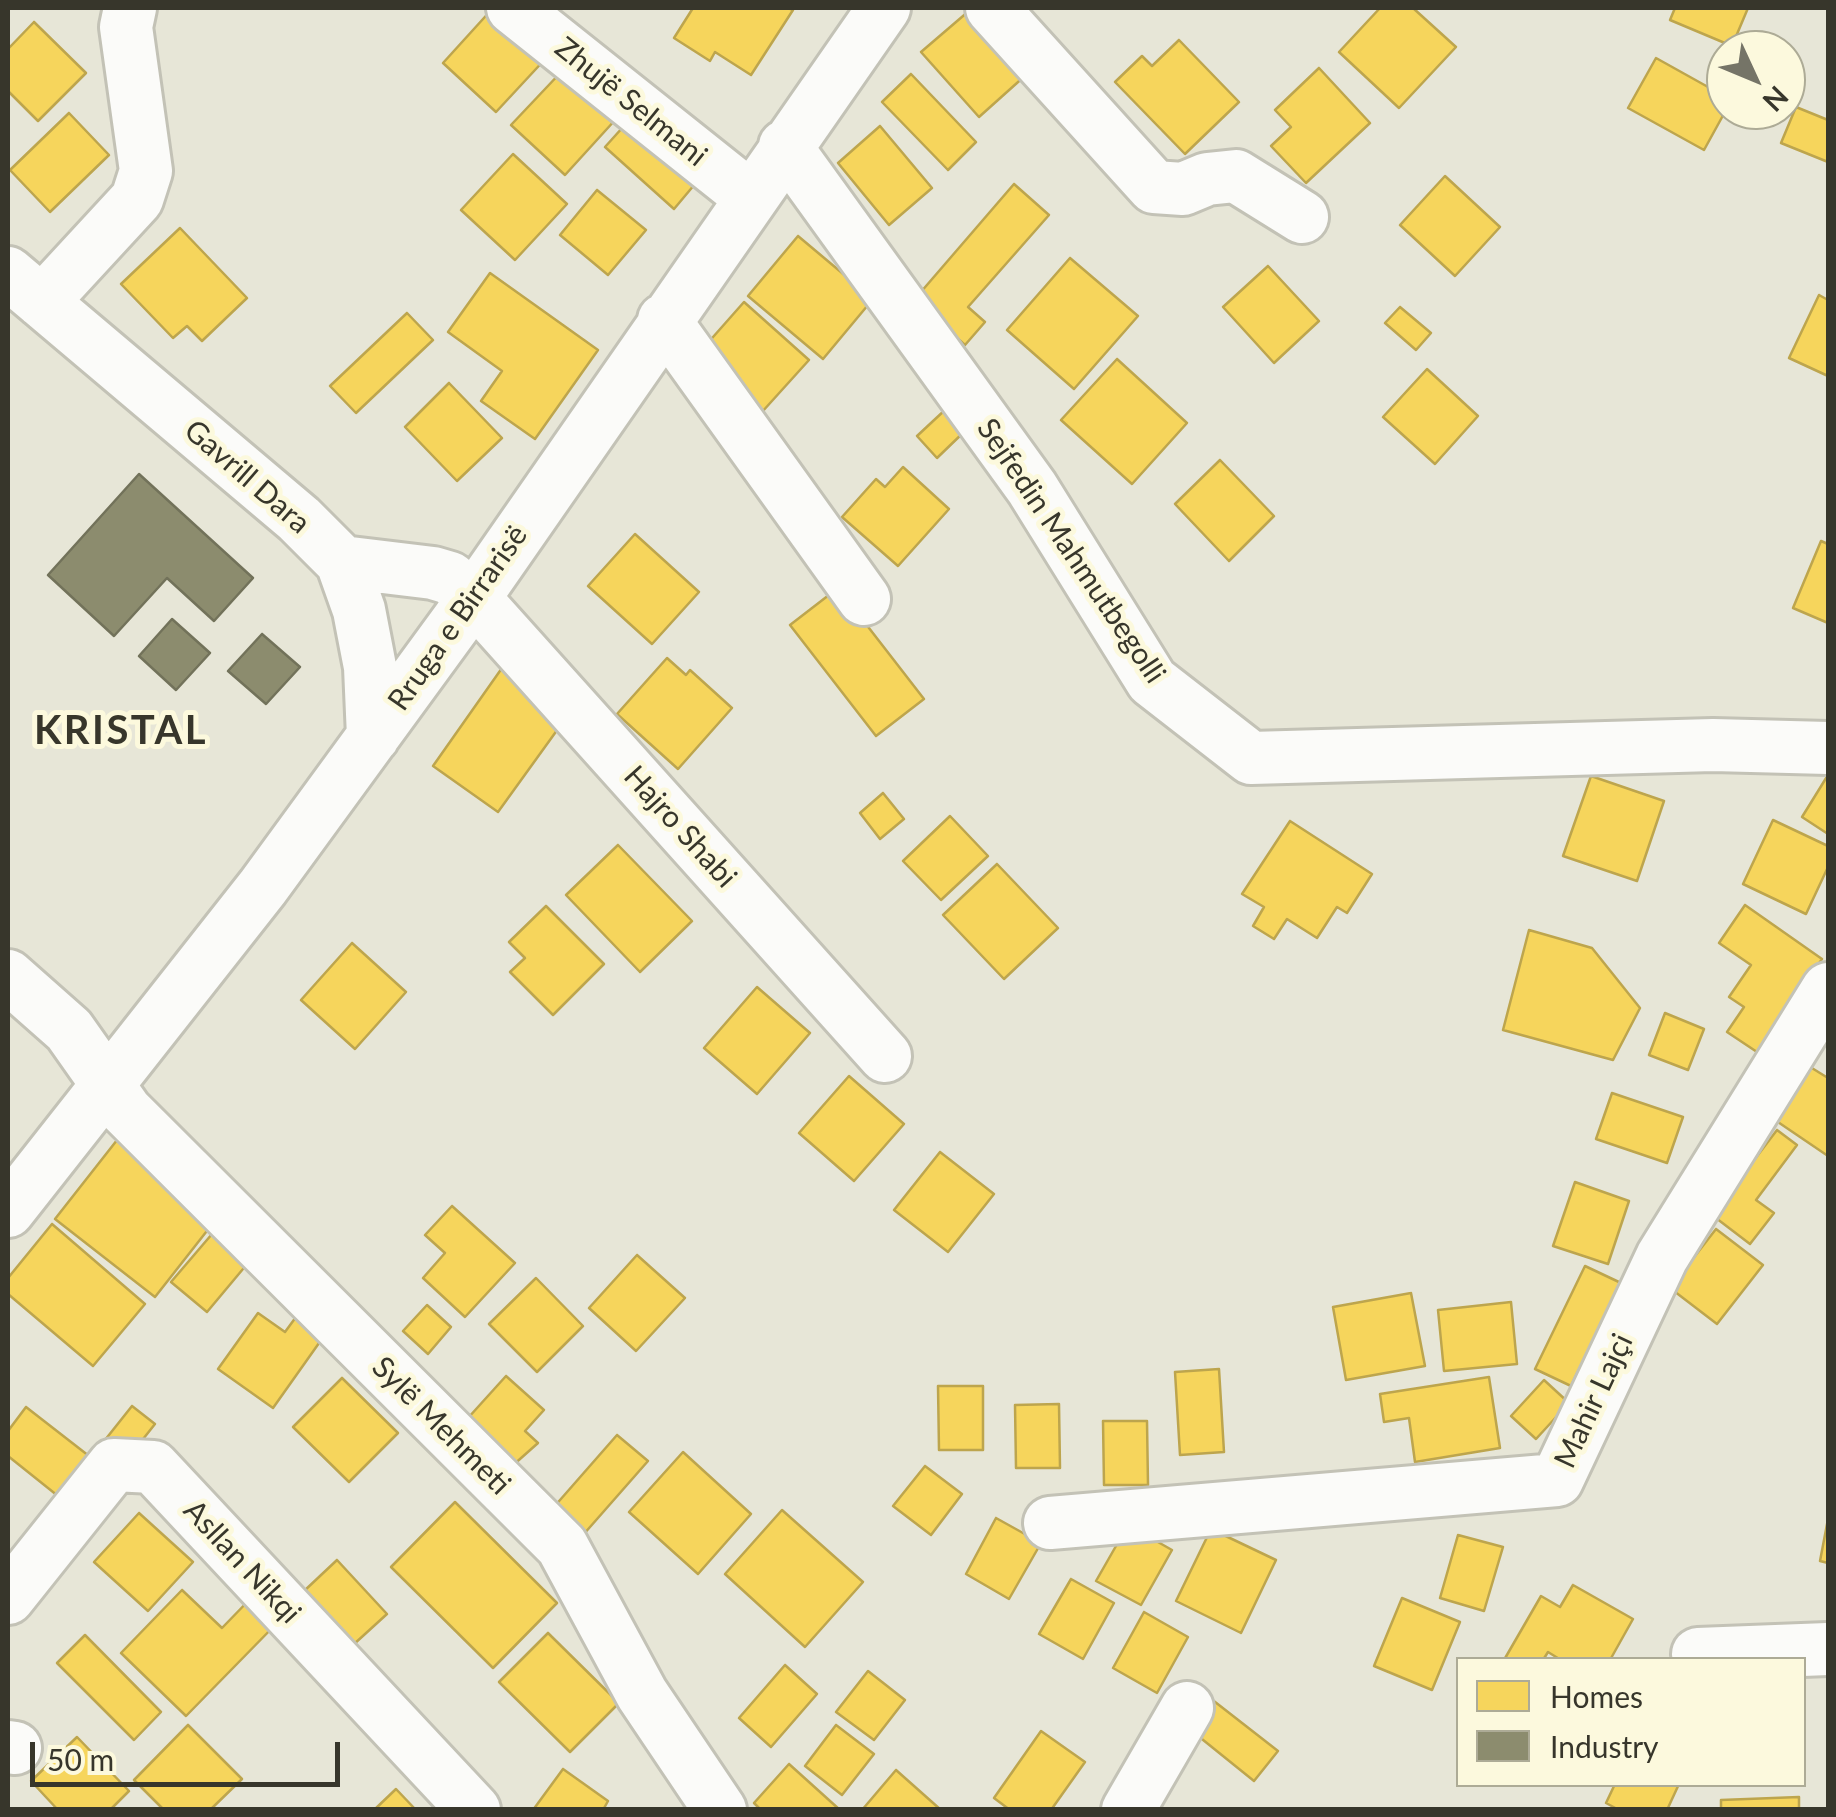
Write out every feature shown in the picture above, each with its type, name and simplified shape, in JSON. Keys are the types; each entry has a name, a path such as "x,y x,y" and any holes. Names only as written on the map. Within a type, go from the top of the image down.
{"street":[{"name":"Gavrill Dara","path":"130,8 126,28 146,171 137,200 25,288 299,519 342,562"},
{"name":"Zhujë Selmani","path":"513,8 749,196"},
{"name":"Rruga e Birrarisë","path":"8,1211 263,887 474,598 749,196 884,8"},
{"path":"992,8 1154,187 1182,189 1208,179 1236,176 1302,218"},
{"name":"Sejfedin Mahmutbegolli","path":"785,146 1032,488 1152,682 1251,758 1712,745 1828,748"},
{"path":"664,320 864,599"},
{"path":"372,737 370,667 358,610 342,562 434,573 450,578 474,598"},
{"name":"Hajro Shabi","path":"474,598 885,1056"},
{"name":"Sylë Mehmeti","path":"8,976 68,1030 126,1112 562,1546 642,1694 720,1810"},
{"name":"Mahir Lajçi","path":"1050,1524 1557,1480 1662,1257 1828,989"},
{"name":"Asllan Nikqi","path":"8,1598 114,1465 153,1468 474,1810"},
{"path":"1698,1654 1828,1648"},
{"path":"1128,1810 1186,1708"}],"building: Homes":[{"path":"493,8 548,56 496,112 443,63"},
{"path":"693,8 793,10 751,75 715,52 710,61 674,38"},
{"path":"1380,8 1413,8 1456,47 1399,108 1339,52"},
{"path":"1675,8 1748,8 1739,30 1706,30 1706,35 1670,20"},
{"path":"970,10 1027,74 979,117 921,52"},
{"path":"34,22 86,73 38,121 8,91 8,49"},
{"path":"1179,40 1239,102 1185,154 1115,82 1142,56 1152,66"},
{"path":"1656,58 1706,86 1706,130 1715,130 1704,150 1628,108"},
{"path":"1319,68 1370,123 1306,183 1271,146 1291,127 1275,110"},
{"path":"563,70 616,119 565,175 511,125"},
{"path":"911,74 976,142 948,170 882,102"},
{"path":"1806,111 1828,120 1828,162 1781,143 1786,130 1806,130"},
{"path":"69,113 109,155 50,212 10,170"},
{"path":"632,117 700,178 674,209 605,147"},
{"path":"880,126 932,188 889,225 838,163"},
{"path":"513,154 567,204 515,260 461,210"},
{"path":"1445,176 1500,227 1455,276 1400,225"},
{"path":"1014,184 1049,215 968,307 985,322 965,345 914,300"},
{"path":"597,190 646,230 608,275 560,235"},
{"path":"180,228 247,298 202,341 187,326 173,338 121,284"},
{"path":"798,236 873,299 823,359 748,296"},
{"path":"1070,258 1138,316 1074,389 1007,330"},
{"path":"1268,266 1319,321 1274,363 1223,307"},
{"path":"490,273 598,350 535,439 481,401 502,371 448,332"},
{"path":"1819,295 1828,300 1828,376 1789,358"},
{"path":"744,302 809,360 762,412 698,354"},
{"path":"1400,307 1431,333 1416,350 1385,323"},
{"path":"407,313 433,340 356,413 330,386"},
{"path":"1117,359 1187,423 1132,484 1061,420"},
{"path":"1427,369 1478,416 1435,464 1383,417"},
{"path":"449,383 502,438 457,481 405,427"},
{"path":"946,409 966,430 937,458 917,436"},
{"path":"1220,460 1274,516 1229,561 1175,504"},
{"path":"903,467 949,509 898,566 842,517 876,479 885,487"},
{"path":"635,534 699,592 652,644 588,586"},
{"path":"1821,541 1828,544 1828,623 1793,608"},
{"path":"838,588 924,699 876,736 790,625"},
{"path":"667,658 686,675 690,670 732,708 678,769 617,714"},
{"path":"502,668 568,715 498,812 433,766"},
{"path":"1828,775 1828,834 1802,817"},
{"path":"1591,776 1664,801 1637,881 1563,856"},
{"path":"883,793 904,819 880,839 860,813"},
{"path":"950,816 988,856 941,900 903,861"},
{"path":"1773,820 1828,846 1828,867 1806,914 1743,884"},
{"path":"1290,821 1372,874 1347,913 1337,907 1317,938 1287,919 1274,939 1253,926 1264,907 1242,894"},
{"path":"618,845 692,921 640,972 566,895"},
{"path":"997,864 1058,928 1004,979 943,915"},
{"path":"1745,905 1822,959 1757,1052 1727,1032 1744,1007 1729,997 1751,965 1719,943"},
{"path":"546,906 604,964 553,1015 510,972 525,958 509,942"},
{"path":"1529,930 1592,948 1640,1008 1613,1060 1503,1030"},
{"path":"352,943 406,992 355,1049 301,1000"},
{"path":"757,987 810,1033 757,1094 704,1048"},
{"path":"1665,1013 1704,1029 1688,1070 1649,1055"},
{"path":"1807,1065 1828,1078 1828,1156 1772,1118"},
{"path":"849,1076 904,1124 854,1181 799,1133"},
{"path":"1612,1093 1683,1117 1667,1163 1596,1139"},
{"path":"1777,1130 1797,1145 1756,1200 1774,1213 1750,1244 1712,1215"},
{"path":"121,1135 221,1213 155,1297 55,1219"},
{"path":"940,1152 994,1194 948,1252 894,1210"},
{"path":"1575,1182 1629,1201 1608,1264 1553,1246"},
{"path":"452,1206 515,1263 465,1317 423,1278 445,1253 425,1235"},
{"path":"52,1224 145,1304 93,1366 8,1294 8,1278"},
{"path":"218,1227 253,1257 207,1312 171,1282"},
{"path":"1716,1229 1763,1265 1717,1324 1670,1288"},
{"path":"637,1255 685,1298 636,1351 589,1308"},
{"path":"1585,1266 1621,1283 1571,1386 1535,1369"},
{"path":"536,1278 583,1326 537,1372 489,1324"},
{"path":"1411,1293 1425,1366 1346,1380 1333,1307"},
{"path":"1511,1302 1517,1364 1444,1371 1438,1310"},
{"path":"427,1305 451,1327 428,1354 403,1331"},
{"path":"258,1313 285,1332 296,1317 324,1336 273,1408 218,1369"},
{"path":"1219,1369 1224,1452 1180,1455 1175,1372"},
{"path":"506,1376 544,1410 525,1431 538,1443 511,1467 468,1418"},
{"path":"1489,1377 1500,1448 1415,1462 1409,1418 1384,1422 1380,1394"},
{"path":"342,1378 398,1433 349,1482 293,1427"},
{"path":"1544,1380 1569,1403 1536,1439 1511,1416"},
{"path":"938,1386 983,1386 983,1450 939,1450"},
{"path":"1059,1404 1060,1468 1016,1468 1015,1405"},
{"path":"132,1406 155,1424 124,1463 101,1445"},
{"path":"26,1407 89,1456 58,1496 8,1456 8,1431"},
{"path":"1103,1421 1147,1421 1148,1485 1104,1485"},
{"path":"617,1435 648,1461 583,1535 553,1508"},
{"path":"683,1452 751,1514 698,1574 629,1512"},
{"path":"925,1466 962,1494 931,1535 893,1506"},
{"path":"455,1502 557,1603 493,1668 391,1567"},
{"path":"782,1510 863,1582 805,1647 725,1574"},
{"path":"139,1513 193,1562 148,1611 94,1562"},
{"path":"996,1518 1041,1543 1009,1599 966,1574"},
{"path":"1828,1519 1828,1563 1820,1561"},
{"path":"1128,1525 1172,1550 1141,1605 1096,1581"},
{"path":"1211,1529 1276,1560 1241,1633 1176,1601"},
{"path":"1458,1535 1503,1547 1484,1611 1440,1598"},
{"path":"337,1560 387,1614 353,1645 303,1592"},
{"path":"1071,1579 1114,1603 1083,1659 1039,1634"},
{"path":"1573,1585 1633,1619 1612,1657 1556,1657 1548,1652 1545,1657 1506,1657 1541,1596 1560,1607"},
{"path":"182,1590 222,1628 253,1596 279,1621 186,1716 121,1653"},
{"path":"1402,1598 1460,1622 1432,1690 1374,1666"},
{"path":"1144,1612 1188,1637 1157,1693 1113,1668"},
{"path":"548,1633 619,1703 570,1752 499,1682"},
{"path":"85,1635 161,1712 134,1740 57,1663"},
{"path":"785,1665 817,1694 771,1747 739,1718"},
{"path":"868,1671 905,1700 874,1740 836,1712"},
{"path":"1210,1698 1278,1751 1254,1781 1187,1727"},
{"path":"188,1725 242,1779 210,1810 164,1810 134,1780"},
{"path":"836,1725 874,1754 842,1795 805,1766"},
{"path":"1041,1731 1085,1762 1051,1810 1010,1810 994,1798"},
{"path":"77,1737 129,1791 110,1810 58,1810 31,1781"},
{"path":"789,1764 840,1810 761,1810 754,1803"},
{"path":"563,1769 608,1801 603,1810 533,1810"},
{"path":"896,1770 941,1810 862,1810"},
{"path":"1614,1787 1678,1787 1667,1810 1619,1810 1606,1803"},
{"path":"396,1789 416,1810 374,1810"},
{"path":"1799,1797 1799,1810 1721,1810 1721,1800"}],"building: Industry":[{"path":"139,474 253,578 214,621 167,578 114,636 48,575"},
{"path":"172,619 210,653 176,690 139,656"},
{"path":"262,634 300,667 266,704 228,671"}],"district":[{"name":"KRISTAL","path":"121,731"}]}
